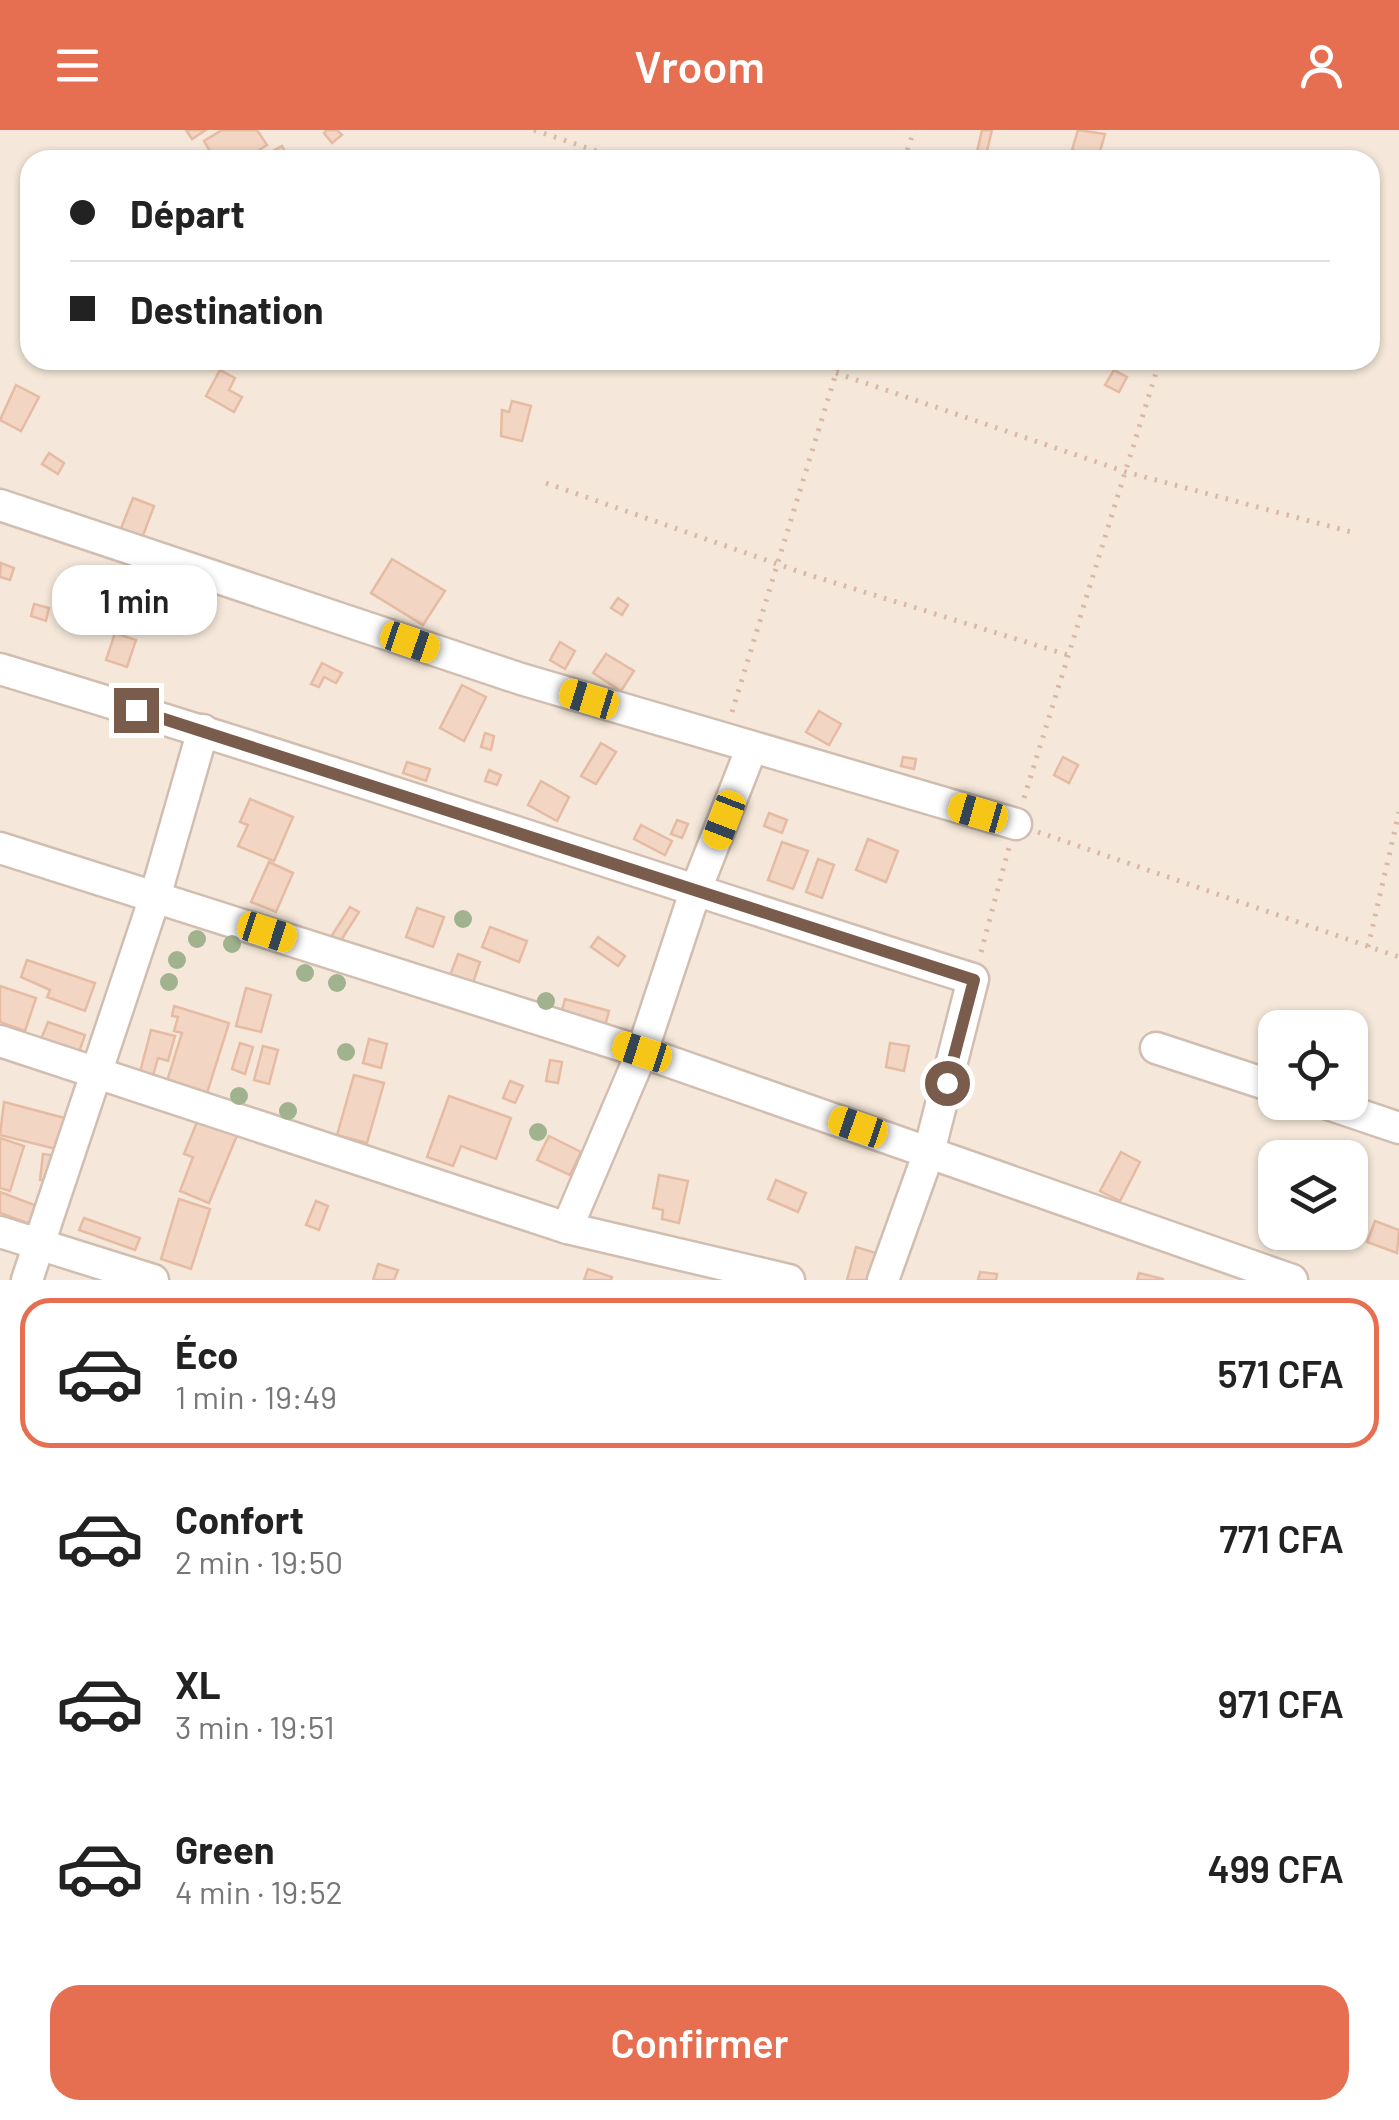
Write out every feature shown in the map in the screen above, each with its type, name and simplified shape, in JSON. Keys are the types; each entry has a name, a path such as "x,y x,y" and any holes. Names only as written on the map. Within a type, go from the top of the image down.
{"street":[{"path":"0,505 522,679 1016,824"},
{"path":"0,669 203,730 974,980 930,1152 883,1280"},
{"path":"27,1280 155,897 203,730"},
{"path":"567,1228 642,1052 696,892 738,743"},
{"path":"0,848 642,1052 1292,1280"},
{"path":"0,1041 567,1228 789,1280"},
{"path":"1156,1048 1258,1081"},
{"path":"1368,1118 1399,1128"},
{"path":"0,1232 153,1280"}],"path":[{"path":"534,130 593,150"},
{"path":"738,743 775,564 837,370"},
{"path":"974,980 1016,824 1157,370"},
{"path":"836,373 1126,472 1355,532"},
{"path":"546,483 775,564 1068,655"},
{"path":"1368,947 1399,812"},
{"path":"1016,824 1399,958"}],"shaded area":[{"path":"0,130 1399,130 1399,1280 0,1280"}],"building":[{"path":"186,130 206,130 192,139"},
{"path":"222,130 257,130 267,145 259,150 209,150 204,141"},
{"path":"337,130 342,135 332,143 324,133"},
{"path":"982,130 992,130 987,150 977,150"},
{"path":"1078,130 1105,134 1100,150 1072,150"},
{"path":"220,370 235,378 229,390 242,397 234,412 206,396"},
{"path":"1114,370 1127,377 1119,392 1105,385"},
{"path":"16,385 39,397 21,431 0,420"},
{"path":"512,401 531,406 522,441 501,436 502,410 509,412"},
{"path":"49,453 64,463 58,474 42,464"},
{"path":"133,498 154,506 138,549 116,541"},
{"path":"392,559 445,591 423,625 371,593"},
{"path":"1,563 14,568 10,580 0,577"},
{"path":"618,598 628,605 622,615 611,608"},
{"path":"134,601 169,613 162,633 126,620"},
{"path":"34,604 49,608 46,621 31,616"},
{"path":"115,633 136,640 127,667 106,660"},
{"path":"560,642 575,651 565,669 550,660"},
{"path":"606,654 634,671 621,691 593,673"},
{"path":"322,663 342,673 336,683 324,677 319,687 311,684"},
{"path":"462,685 486,697 464,741 440,728"},
{"path":"819,711 841,724 829,745 806,732"},
{"path":"485,733 494,736 491,750 481,747"},
{"path":"601,743 616,752 596,784 581,776"},
{"path":"903,757 916,759 914,769 901,766"},
{"path":"1063,757 1078,765 1069,783 1054,775"},
{"path":"407,762 430,769 426,781 403,773"},
{"path":"489,770 501,775 497,785 485,781"},
{"path":"541,781 569,797 557,821 528,805"},
{"path":"250,799 293,817 274,861 238,846 248,825 240,822"},
{"path":"769,813 787,820 782,833 764,826"},
{"path":"677,820 688,824 682,838 671,834"},
{"path":"641,825 672,841 665,855 634,839"},
{"path":"868,839 898,851 886,882 856,870"},
{"path":"782,842 808,851 793,889 768,880"},
{"path":"818,859 834,865 822,898 806,892"},
{"path":"269,862 293,873 276,912 251,902"},
{"path":"350,907 359,912 338,945 329,940"},
{"path":"417,908 444,917 433,947 406,937"},
{"path":"490,927 527,941 519,962 482,947"},
{"path":"598,937 625,956 618,966 591,947"},
{"path":"458,954 480,962 471,989 448,981"},
{"path":"27,960 95,983 85,1011 47,997 50,990 21,977"},
{"path":"0,986 36,998 25,1031 0,1022"},
{"path":"246,988 271,995 261,1032 236,1026"},
{"path":"565,999 609,1011 603,1033 559,1022"},
{"path":"174,1006 229,1023 207,1093 167,1081 182,1033 174,1031 178,1017 172,1016"},
{"path":"48,1022 85,1035 77,1058 39,1044"},
{"path":"151,1030 175,1036 168,1061 158,1058 152,1079 139,1076"},
{"path":"369,1039 387,1044 381,1068 363,1063"},
{"path":"240,1043 253,1047 245,1074 232,1069"},
{"path":"890,1043 909,1046 904,1071 886,1067"},
{"path":"263,1046 278,1050 269,1084 254,1080"},
{"path":"550,1060 562,1062 558,1083 546,1081"},
{"path":"354,1075 384,1083 367,1143 337,1135"},
{"path":"510,1081 523,1086 515,1103 503,1098"},
{"path":"449,1096 511,1118 496,1159 461,1146 453,1166 427,1157"},
{"path":"4,1102 72,1120 64,1151 0,1135"},
{"path":"199,1117 238,1133 209,1203 180,1191 193,1157 184,1154"},
{"path":"549,1136 581,1152 570,1175 537,1160"},
{"path":"0,1138 24,1146 10,1191 0,1188"},
{"path":"1121,1152 1140,1162 1120,1201 1100,1191"},
{"path":"43,1154 59,1156 57,1182 40,1180"},
{"path":"659,1175 688,1181 679,1223 662,1219 663,1210 653,1208"},
{"path":"776,1180 806,1193 798,1212 768,1199"},
{"path":"0,1192 37,1206 30,1224 0,1213"},
{"path":"179,1199 210,1209 191,1269 161,1259"},
{"path":"316,1201 328,1206 319,1230 306,1225"},
{"path":"84,1218 140,1238 135,1250 79,1230"},
{"path":"1375,1221 1399,1230 1397,1253 1368,1239"},
{"path":"856,1247 882,1255 874,1280 847,1280"},
{"path":"378,1264 398,1270 394,1280 373,1280"},
{"path":"588,1269 612,1277 611,1280 584,1280"},
{"path":"980,1272 997,1274 996,1280 978,1280"},
{"path":"1139,1273 1163,1279 1163,1280 1137,1280"}],"route":[{"path":"136,710 974,980 947,1083"}]}
